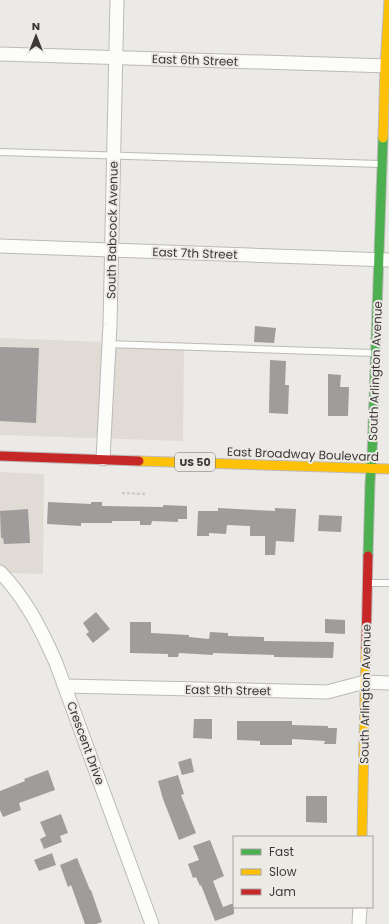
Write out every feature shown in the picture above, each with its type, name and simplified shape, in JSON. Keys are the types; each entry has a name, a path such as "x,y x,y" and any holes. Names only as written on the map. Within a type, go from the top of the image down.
{"main road":[{"name":"South Arlington Avenue","path":"362,836 370,468 372,455 376,353 384,260 389,0"},
{"name":"East Broadway Boulevard","path":"0,456 389,469"}],"street":[{"name":"South Babcock Avenue","path":"103,459 110,325 117,0"},
{"name":"East 6th Street","path":"0,54 387,66"},
{"name":"East 7th Street","path":"0,246 384,260"},
{"name":"Crescent Drive","path":"0,572 21,597 51,651 152,924"},
{"name":"East 9th Street","path":"65,686 327,692 365,682 389,683"},
{"path":"359,924 360,908"}],"lane":[{"path":"0,152 385,164"},
{"path":"108,344 376,353"},
{"path":"367,583 389,583"}],"path":[{"path":"122,493 145,494"}],"shaded area":[{"path":"0,338 184,345 183,441 0,435"},
{"path":"0,472 44,474 43,574 8,573 0,565"}],"building":[{"path":"255,326 276,328 274,343 254,342"},
{"path":"0,347 39,348 36,423 0,421"},
{"path":"270,360 286,361 285,385 289,385 288,414 269,413"},
{"path":"328,374 341,375 340,387 349,387 348,416 328,416"},
{"path":"48,502 91,504 91,502 102,502 102,506 187,506 187,519 178,519 178,522 152,521 151,525 140,525 140,521 81,523 81,526 47,524"},
{"path":"218,508 275,511 275,508 296,509 294,542 276,541 275,555 265,555 265,536 250,536 250,526 227,525 226,534 209,533 209,536 197,536 198,511 218,511"},
{"path":"28,509 30,543 4,544 3,538 1,538 0,511"},
{"path":"319,515 342,516 341,532 318,531"},
{"path":"96,612 110,629 93,643 86,634 89,632 83,623"},
{"path":"325,619 345,620 345,634 325,633"},
{"path":"130,622 151,622 151,633 189,635 189,637 209,639 210,632 228,633 228,636 264,637 264,641 334,642 333,658 274,657 274,655 213,653 213,655 179,653 178,657 168,657 168,654 130,653"},
{"path":"194,719 212,719 212,739 193,738"},
{"path":"237,721 292,721 292,725 328,726 328,728 337,728 336,744 324,744 325,741 292,739 292,745 260,745 260,741 237,740"},
{"path":"191,758 194,772 182,775 178,762"},
{"path":"48,770 55,790 19,803 21,810 3,817 0,810 0,791 25,781 24,779"},
{"path":"178,775 184,794 181,795 196,833 179,840 163,799 158,781"},
{"path":"306,796 327,796 327,823 306,822"},
{"path":"61,814 68,833 60,836 62,842 44,849 40,839 46,836 40,822"},
{"path":"210,840 224,876 213,881 223,907 233,903 234,914 215,921 201,885 200,886 196,877 193,878 188,864 199,860 193,846"},
{"path":"52,853 56,865 39,871 34,860"},
{"path":"77,858 91,890 102,922 96,924 85,924 71,885 68,887 60,865"}],"traffic: fast":[{"path":"368,556 383,138"}],"traffic: slow":[{"path":"383,138 389,0"},
{"path":"139,461 389,469"},
{"path":"362,836 366,648"}],"traffic: jam":[{"path":"0,456 139,461"},
{"path":"366,648 368,556"}]}
